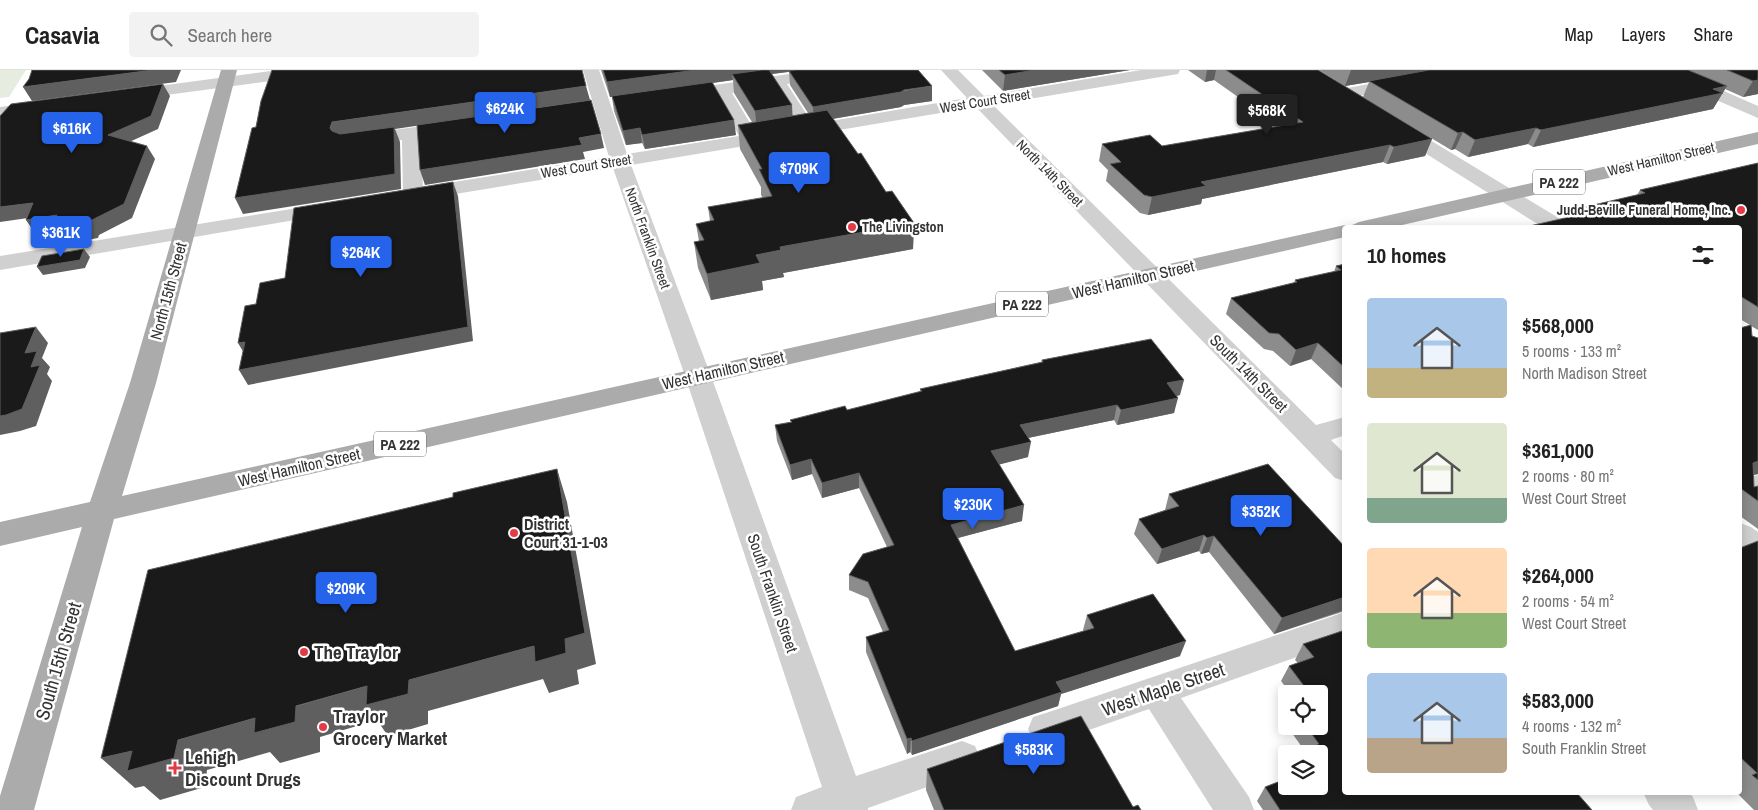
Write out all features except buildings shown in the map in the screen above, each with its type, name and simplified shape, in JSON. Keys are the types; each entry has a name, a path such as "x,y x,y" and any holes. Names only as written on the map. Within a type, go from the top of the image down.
{"main road":[{"name":"North 15th Street","path":"102,511 143,383 227,76"},
{"name":"West Hamilton Street","path":"1372,225 1758,138"},
{"name":"West Hamilton Street","path":"102,511 1342,232"},
{"name":"PA 222","path":"0,534 102,511"},
{"name":"South 15th Street","path":"15,810 102,511"}],"street":[{"path":"114,97 227,76 316,70"},
{"name":"North Franklin Street","path":"591,70 620,161 698,376"},
{"path":"662,98 850,70"},
{"name":"North 14th Street","path":"949,70 1152,275"},
{"name":"West Court Street","path":"394,198 1172,70"},
{"path":"1366,109 1334,89 1471,70"},
{"path":"1662,70 1758,113"},
{"path":"776,81 808,130"},
{"path":"721,89 750,139"},
{"path":"0,112 57,104"},
{"path":"1382,119 1554,225"},
{"path":"347,142 469,125"},
{"path":"411,133 413,195"},
{"path":"0,262 346,206"},
{"name":"South 14th Street","path":"1152,275 1342,468"},
{"name":"South Franklin Street","path":"698,376 847,804"},
{"path":"1311,436 1342,427"},
{"path":"1742,490 1758,485"},
{"path":"1742,536 1758,548"},
{"name":"West Maple Street","path":"810,810 847,804 1004,743 1342,627"},
{"path":"1157,691 1235,810"},
{"path":"1665,795 1679,810"}],"shaded area":[{"path":"0,70 26,70 9,97 0,98"}],"place":[{"name":"Judd-Beville Funeral Home, Inc.","path":"1741,210"},
{"name":"The Livingston","path":"852,227"},
{"name":"District Court 31-1-03","path":"514,533"},
{"name":"The Traylor","path":"304,652"},
{"name":"Traylor Grocery Market","path":"323,727"},
{"name":"Lehigh Discount Drugs","path":"175,768"}]}
